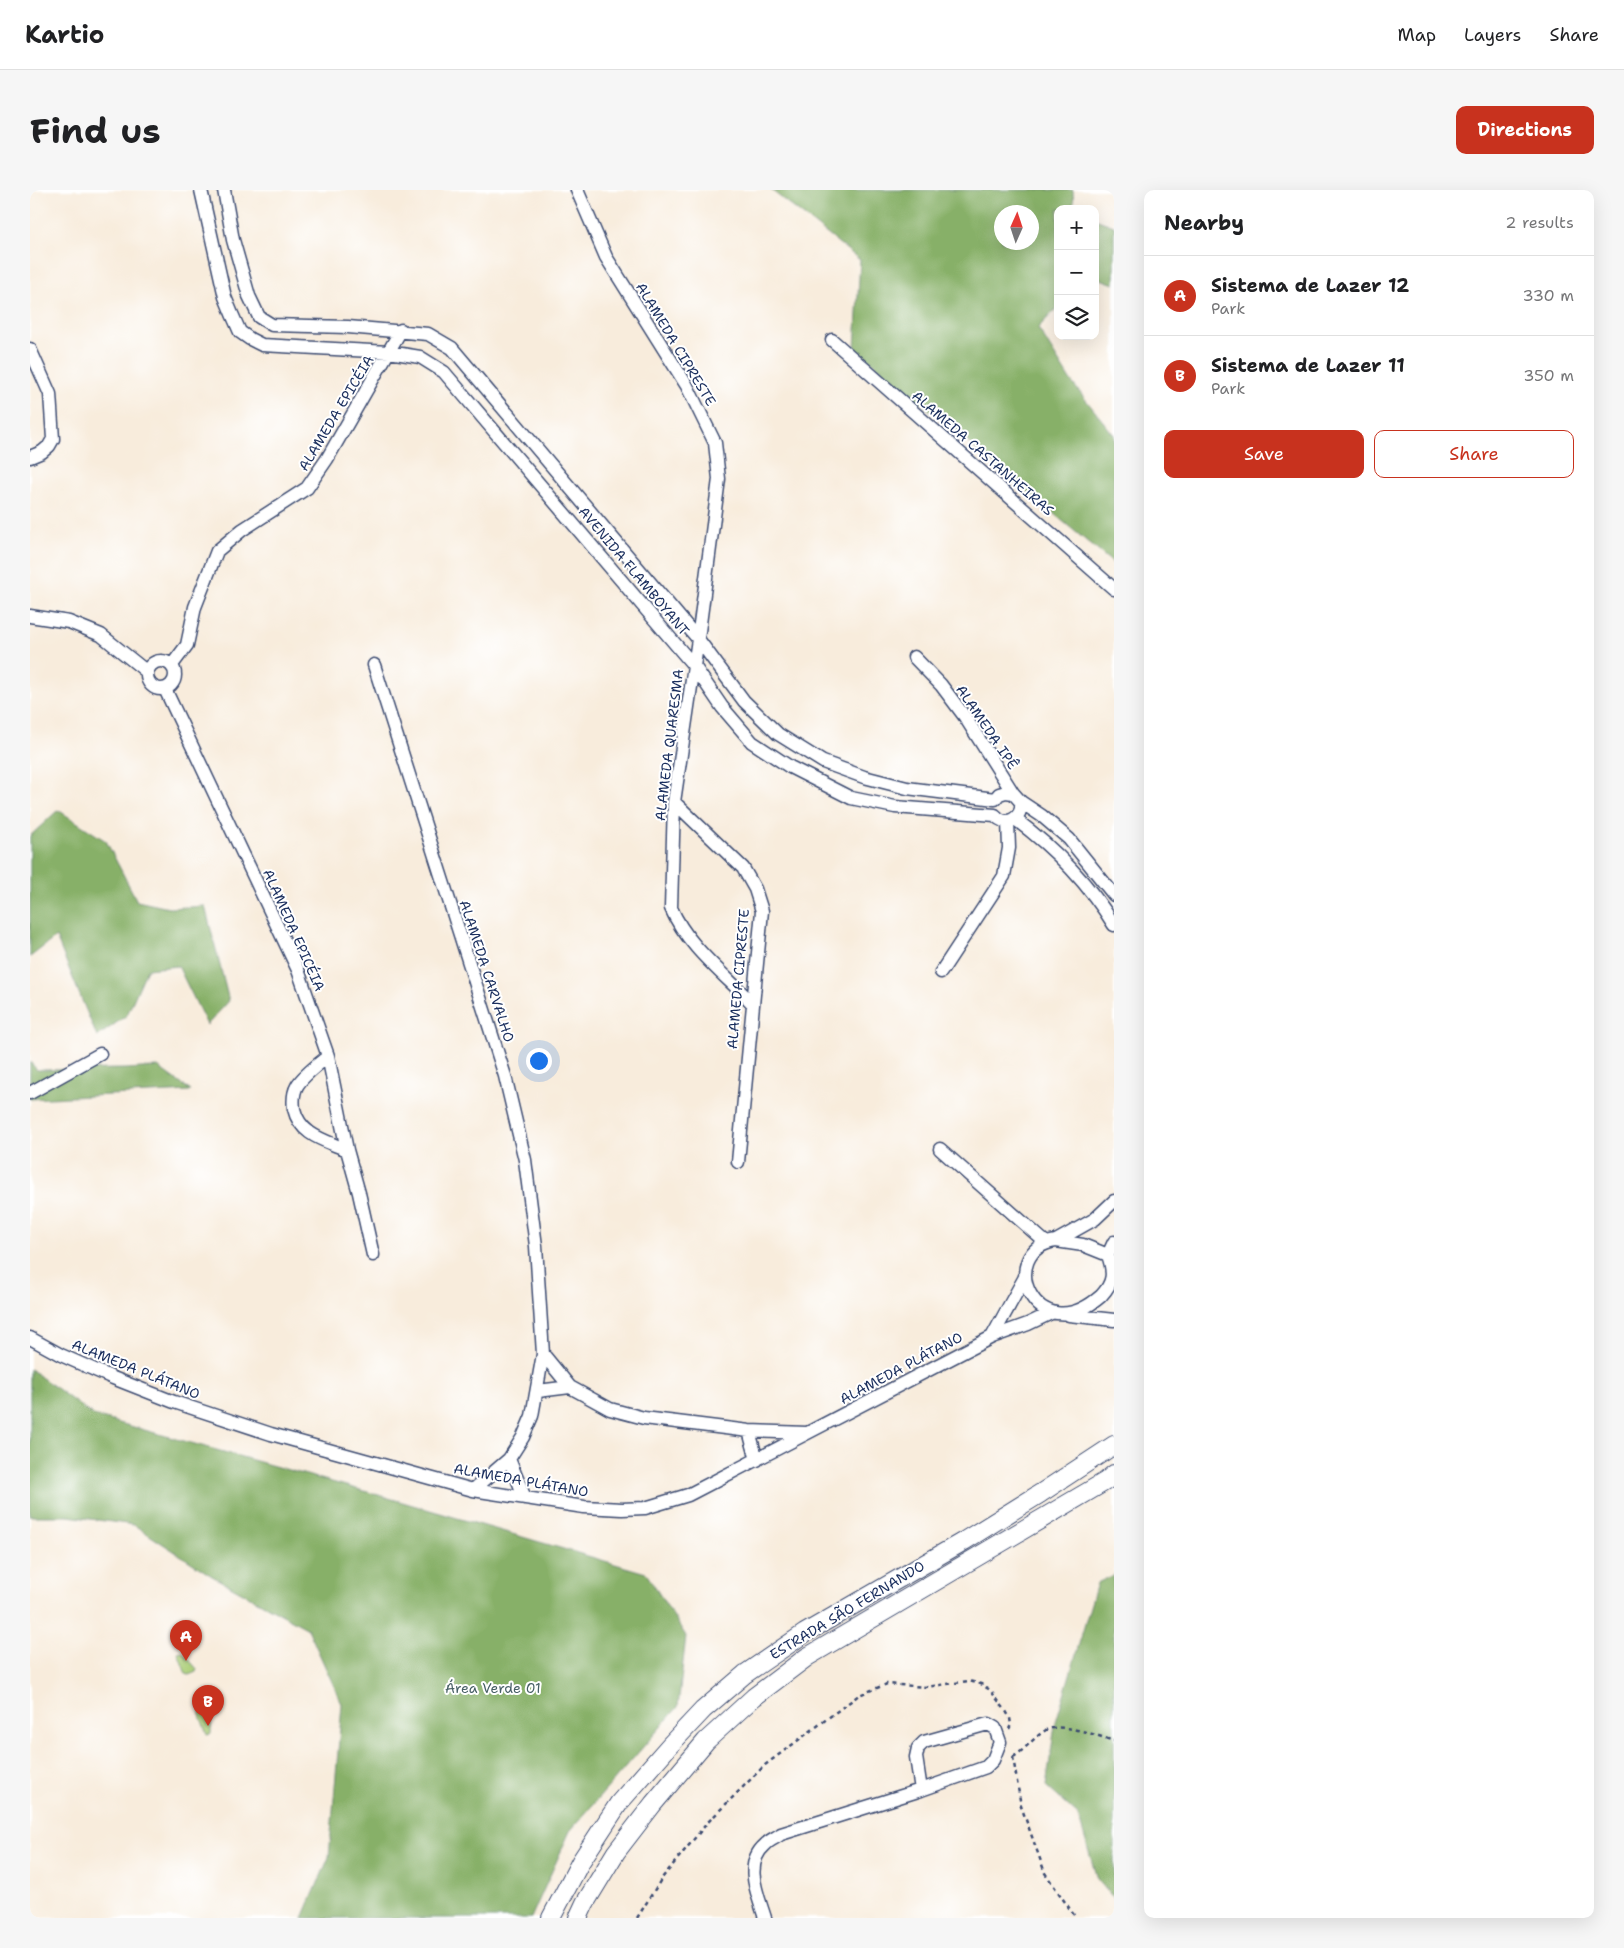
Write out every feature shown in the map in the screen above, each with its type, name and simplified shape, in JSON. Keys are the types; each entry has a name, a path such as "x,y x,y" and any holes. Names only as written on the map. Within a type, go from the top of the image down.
{"main road":[{"name":"ESTRADA SÃO FERNANDO","path":"551,1918 581,1861 619,1803 704,1710 746,1674 805,1632 964,1541 1114,1445"},
{"name":"ESTRADA SÃO FERNANDO","path":"578,1918 616,1852 653,1804 706,1741 754,1697 807,1657 1098,1486 1114,1474"}],"street":[{"name":"AVENIDA FLAMBOYANT","path":"201,190 225,297 240,332 262,344 390,352 420,357 444,372 694,666 722,707 752,742 790,767 851,798 895,806 995,815 1001,820 1012,820 1029,830 1068,866 1114,925"},
{"name":"AVENIDA FLAMBOYANT","path":"224,190 233,240 248,296 259,317 272,325 401,330 428,334 452,348 667,602 744,701 778,734 823,762 864,777 907,788 995,799 999,794 1006,792 1017,798"},
{"name":"ALAMEDA CIPRESTE","path":"577,190 606,257 687,386 716,443 719,480 698,640"},
{"name":"ALAMEDA EPICÉIA","path":"172,665 187,645 195,607 216,551 242,530 307,488 327,459 401,330"},
{"name":"ALAMEDA CASTANHEIRAS","path":"832,340 1114,589"},
{"path":"30,349 50,394 53,439 42,452 30,457"},
{"path":"651,616 667,602"},
{"path":"30,616 69,622 101,635 147,672"},
{"name":"ALAMEDA QUARESMA","path":"698,640 674,802 671,908 678,924 689,938 752,1003"},
{"name":"ALAMEDA IPÊ","path":"914,657 941,685 965,717 1017,798"},
{"path":"157,661 165,661 172,665 176,672 176,679 172,686 158,690 151,686 147,680 147,672 151,665 157,661"},
{"name":"ALAMEDA CARVALHO","path":"374,665 505,1076 526,1170 536,1246 543,1354 538,1391 532,1416 523,1437 508,1459 473,1490"},
{"name":"ALAMEDA EPICÉIA","path":"166,689 298,970 328,1056 347,1150 373,1255"},
{"path":"941,972 1004,876 1012,820 1020,814 1022,808 1017,798"},
{"path":"1017,798 1069,838 1114,894"},
{"path":"995,799 992,807 995,815"},
{"name":"ALAMEDA CIPRESTE","path":"674,802 743,868 755,889 762,912 738,1162"},
{"path":"30,1093 100,1054"},
{"path":"328,1056 297,1084 293,1102 298,1122 309,1134 347,1150"},
{"path":"940,1149 1051,1242 1089,1246 1108,1255"},
{"path":"1114,1201 1095,1219 1032,1254 1027,1263 1025,1278 1028,1292 1037,1304 1056,1313 1114,1320"},
{"path":"1056,1313 1076,1310 1094,1302 1112,1289 1114,1276 1108,1255 1114,1242"},
{"path":"992,1337 1025,1278"},
{"name":"ALAMEDA PLÁTANO","path":"30,1338 61,1355 174,1402 271,1434 473,1490 584,1507 645,1508 688,1495 992,1337 1056,1313"},
{"path":"543,1354 570,1387 610,1409 636,1416 749,1431 809,1433"},
{"path":"538,1391 570,1387"},
{"path":"749,1431 757,1460"},
{"path":"508,1459 525,1498"},
{"path":"765,1918 752,1878 754,1861 764,1845 782,1834 921,1790 986,1767 993,1760 999,1747 995,1728 988,1724 924,1742 918,1748 916,1757 921,1790"}],"path":[{"path":"638,1918 662,1878 708,1822 764,1765 859,1695 887,1684 926,1687 969,1681 981,1684 990,1690 1010,1718 1011,1725 999,1747 1013,1757 1021,1806 1045,1873 1076,1918"},
{"path":"1013,1757 1045,1730 1052,1728 1060,1727 1084,1732 1114,1741"}],"green space":[{"path":"771,190 1073,190 1074,205 1054,205 1054,311 1038,328 1070,380 1114,435 1114,564 855,348 860,260"},
{"path":"1099,220 1114,226 1114,284 1099,278"},
{"path":"58,810 106,841 137,901 169,908 205,906 229,1001 207,1025 178,966 147,969 127,1015 97,1037 56,937 30,957 30,836"},
{"path":"30,1062 37,1070 158,1067 191,1091 30,1099"},
{"name":"Área Verde 01","path":"30,1369 94,1416 375,1494 646,1573 686,1636 678,1707 570,1831 531,1918 303,1918 329,1857 342,1704 308,1629 212,1576 134,1525 68,1516 30,1516"},
{"path":"1114,1575 1114,1899 1097,1879 1078,1815 1046,1786 1055,1725 1097,1583"},
{"path":"182,1652 197,1669 196,1672 189,1675 186,1674 178,1653"},
{"path":"211,1710 211,1734 207,1735 200,1711"}],"place":[{"name":"Sistema de Lazer 12","path":"186,1661"},
{"name":"Sistema de Lazer 11","path":"208,1726"}]}
